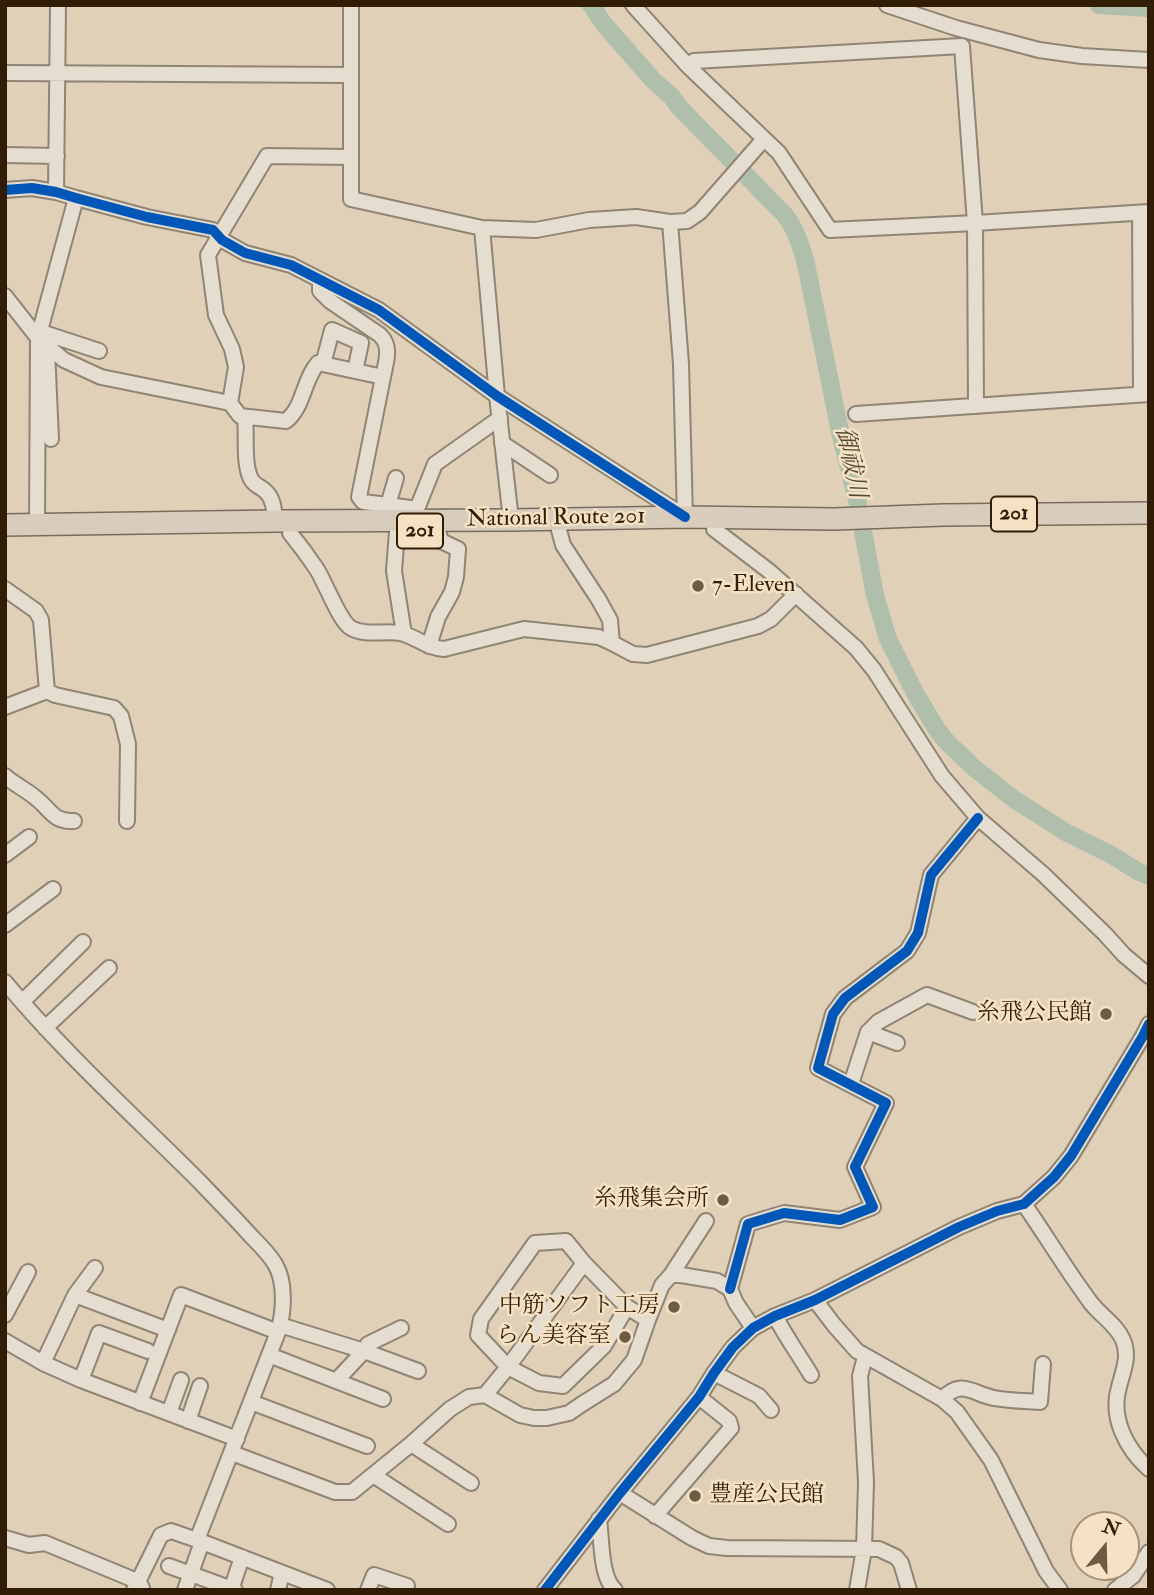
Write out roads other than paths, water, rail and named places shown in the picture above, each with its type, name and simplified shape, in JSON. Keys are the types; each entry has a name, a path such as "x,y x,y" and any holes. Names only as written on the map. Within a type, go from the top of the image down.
{"highway":[{"name":"National Route 201","path":"880,523 943,515 1149,513"},
{"name":"National Route 201","path":"5,536 283,527 417,515 511,520 685,517 834,524"},
{"name":"National Route 201","path":"5,525 283,527 397,532 880,523 1149,524"}],"street":[{"path":"56,191 58,5"},
{"path":"351,5 351,199 500,230 536,230 589,220 636,217 670,222 687,221 701,212 764,139"},
{"path":"633,5 688,66 779,153 831,230 1144,212 1145,394 856,414"},
{"path":"887,5 1038,50 1149,60"},
{"path":"688,66 694,61 962,46 975,223 976,406"},
{"path":"5,73 351,75"},
{"path":"5,155 57,156"},
{"path":"230,403 236,367 232,349 216,315 208,255 267,156 351,157"},
{"path":"5,190 32,188 56,191 147,217 213,230 222,240 245,253 291,265 379,310 497,396 685,517"},
{"path":"37,525 42,338 76,198"},
{"path":"670,222 681,364 685,517"},
{"path":"482,228 511,520"},
{"path":"320,280 320,291 330,301 380,335 386,341 388,349 359,497 363,502 388,505 417,515 435,464 500,418"},
{"path":"5,296 64,359 102,377 230,403 240,416 286,421 294,415 312,370 318,363 383,377"},
{"path":"323,364 332,330 360,343 355,371"},
{"path":"42,338 99,351"},
{"path":"42,338 51,439"},
{"path":"245,417 246,463 252,482 267,492 283,527 317,569 342,618 350,628 366,632 404,634 434,649 444,649 524,629 599,637 633,654 647,655 758,626 771,620 796,594"},
{"path":"502,443 551,475"},
{"path":"388,505 396,478"},
{"path":"714,528 769,570 856,648 874,670 942,776 978,818 1043,874 1124,955 1149,976"},
{"path":"559,530 563,545 610,620 612,643"},
{"path":"429,646 438,617 452,592 456,577 458,549 441,541 438,531"},
{"path":"397,532 394,571 404,634"},
{"path":"5,589 36,611 41,620 47,691"},
{"path":"5,707 47,691 114,708 121,716 128,744 127,821"},
{"path":"5,776 38,799 54,817 74,821"},
{"path":"754,1328 736,1303 730,1289 748,1224 784,1213 840,1220 873,1207 855,1167 886,1103 818,1068 834,1014 845,998 907,951 918,933 932,874 978,818"},
{"path":"5,855 29,837"},
{"path":"5,925 53,889"},
{"path":"22,1002 83,942"},
{"path":"45,1028 108,968"},
{"path":"5,982 45,1028 217,1200 275,1264 281,1279 283,1296 279,1328 199,1541 185,1590"},
{"path":"850,1084 868,1032 878,1022 928,995 973,1012"},
{"path":"868,1032 897,1043"},
{"path":"545,1590 699,1397 733,1348 754,1328 775,1316 816,1300 959,1227 997,1211 1024,1204 1054,1177 1071,1156 1147,1033"},
{"path":"1024,1204 1094,1307 1123,1340 1126,1364 1117,1396 1121,1431 1135,1457 1149,1469"},
{"path":"5,1341 43,1363 81,1380 188,1420 234,1446 335,1492 352,1492 450,1409 469,1397 485,1395 520,1415 547,1418 569,1413 614,1384 634,1360 662,1285 706,1221"},
{"path":"627,1307 604,1346 563,1385 539,1383 508,1367 478,1335 481,1319 535,1243 566,1241 584,1264 627,1307 648,1320"},
{"path":"485,1395 584,1264"},
{"path":"43,1363 75,1296 95,1268"},
{"path":"5,1315 28,1272"},
{"path":"671,1275 716,1282 730,1289"},
{"path":"140,1403 181,1295 279,1328 364,1351 418,1371"},
{"path":"75,1296 168,1331"},
{"path":"816,1300 848,1342 865,1356 942,1399 957,1412 991,1460 1046,1571 1060,1590"},
{"path":"775,1316 811,1375"},
{"path":"336,1381 368,1344 401,1328"},
{"path":"81,1380 99,1334 148,1351"},
{"path":"269,1355 383,1399"},
{"path":"857,1590 864,1549 866,1482 860,1376 865,1356"},
{"path":"942,1399 951,1390 959,1389 993,1398 1040,1402 1042,1364"},
{"path":"714,1373 760,1396 771,1410"},
{"path":"169,1413 181,1380"},
{"path":"188,1420 200,1386"},
{"path":"655,1516 731,1429 729,1421 699,1397"},
{"path":"251,1402 367,1446"},
{"path":"411,1444 471,1483"},
{"path":"373,1475 449,1524"},
{"path":"620,1493 709,1546 879,1549 896,1556 901,1563 909,1590"},
{"path":"600,1519 606,1576 615,1590"},
{"path":"6,1539 29,1545 45,1543 138,1587 161,1535 171,1531 327,1590"},
{"path":"1115,1590 1133,1576 1149,1552"},
{"path":"169,1566 233,1589 242,1558"},
{"path":"278,1590 282,1573"},
{"path":"368,1590 374,1575 407,1586"}],"waterway":[{"name":"御祓川","path":"591,5 603,23 652,79 784,214 795,232 806,264 875,595 888,639 936,728 973,767 1015,800 1067,833 1149,876"},
{"path":"1099,5 1149,8"}],"place":[{"name":"7-Eleven","path":"698,586"},
{"name":"糸飛公民館","path":"1106,1014"},
{"name":"糸飛集会所","path":"723,1200"},
{"name":"中筋ソフト工房","path":"674,1307"},
{"name":"らん美容室","path":"625,1337"},
{"name":"豊産公民館","path":"695,1496"}]}
